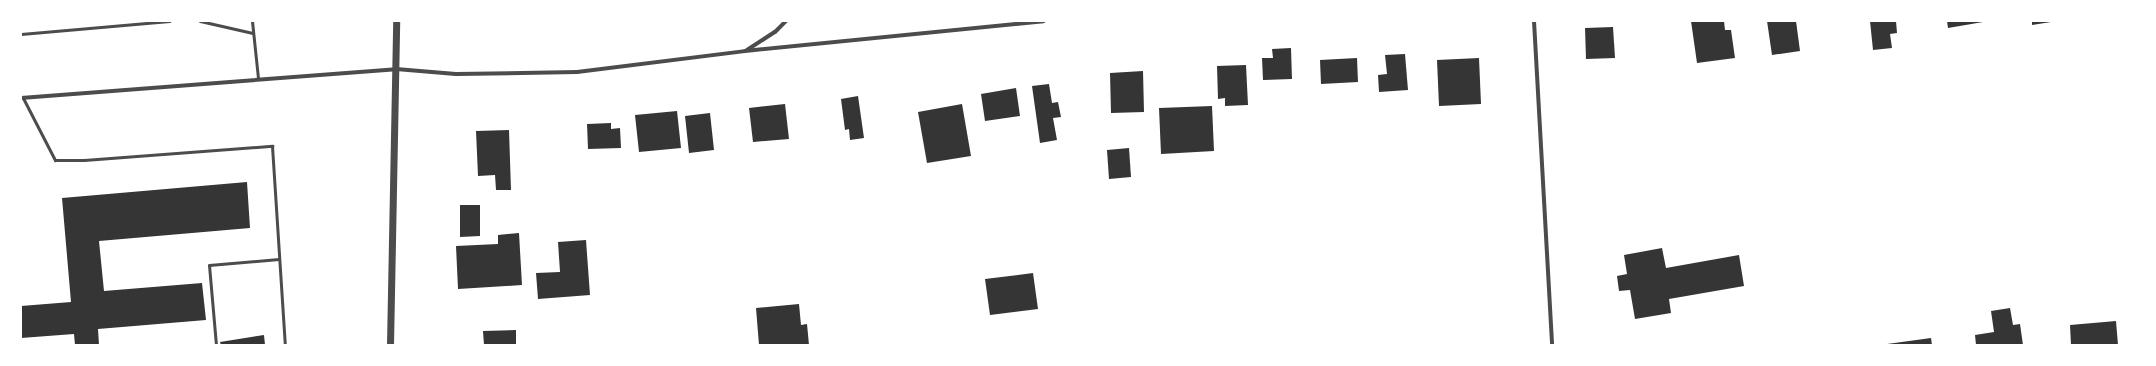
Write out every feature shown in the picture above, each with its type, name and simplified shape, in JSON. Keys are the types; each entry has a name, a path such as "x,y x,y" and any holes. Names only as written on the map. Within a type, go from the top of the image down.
{"street":[{"path":"390,345 396,21"},
{"path":"745,51 775,32 786,21"},
{"path":"22,98 258,78 396,69 456,74 577,72 745,51 1043,21"},
{"path":"1534,21 1552,345"}],"lane":[{"path":"21,34 169,21"},
{"path":"200,21 253,33"},
{"path":"252,21 258,78"},
{"path":"22,98 55,160 84,160 272,146 285,345"},
{"path":"216,345 209,265 279,259"}],"building":[{"path":"1691,21 1724,21 1725,30 1731,30 1735,58 1697,63"},
{"path":"1767,21 1796,21 1800,51 1772,55"},
{"path":"1870,21 1896,21 1897,33 1890,34 1892,48 1873,50"},
{"path":"1947,21 1982,21 1983,22 1948,28"},
{"path":"2032,21 2051,21 2051,22 2032,25"},
{"path":"1613,27 1615,58 1586,59 1585,28"},
{"path":"1291,48 1292,79 1263,80 1262,58 1273,58 1272,49"},
{"path":"1405,54 1408,90 1379,92 1378,75 1387,74 1385,55"},
{"path":"1357,58 1358,82 1321,84 1320,60"},
{"path":"1479,58 1481,104 1439,106 1437,60"},
{"path":"1246,65 1248,105 1225,106 1225,98 1218,99 1217,66"},
{"path":"1143,71 1144,112 1111,113 1110,73"},
{"path":"1049,84 1052,103 1058,102 1061,117 1053,118 1057,140 1040,143 1032,86"},
{"path":"1016,88 1020,116 985,121 981,94"},
{"path":"858,96 864,138 850,140 849,129 845,130 841,99"},
{"path":"785,104 789,139 753,142 749,108"},
{"path":"962,104 971,156 927,163 918,112"},
{"path":"1212,106 1214,151 1161,154 1159,108"},
{"path":"677,111 681,148 639,152 635,115"},
{"path":"710,113 714,150 689,153 685,116"},
{"path":"611,123 611,129 620,128 621,148 588,149 587,124"},
{"path":"509,130 511,190 496,190 495,175 478,176 476,131"},
{"path":"1129,148 1131,177 1109,179 1107,150"},
{"path":"247,182 250,228 99,241 104,291 202,283 206,320 98,329 99,345 75,345 74,334 21,338 21,306 71,302 62,198"},
{"path":"460,205 480,205 480,236 460,237"},
{"path":"519,233 522,285 458,289 456,246 498,244 498,235"},
{"path":"586,240 590,295 538,299 536,273 560,272 558,242"},
{"path":"1662,248 1666,268 1739,255 1744,286 1669,299 1671,313 1635,319 1630,290 1619,291 1617,276 1627,274 1624,255"},
{"path":"1033,273 1038,309 990,315 985,279"},
{"path":"799,304 801,325 807,324 809,345 759,345 756,308"},
{"path":"2010,308 2013,325 2020,324 2023,345 1976,345 1975,335 1994,332 1991,311"},
{"path":"2116,321 2118,345 2071,345 2070,325"},
{"path":"516,330 516,345 484,345 483,331"},
{"path":"264,335 265,345 221,345 220,342"},
{"path":"1931,338 1932,345 1887,344"}]}
